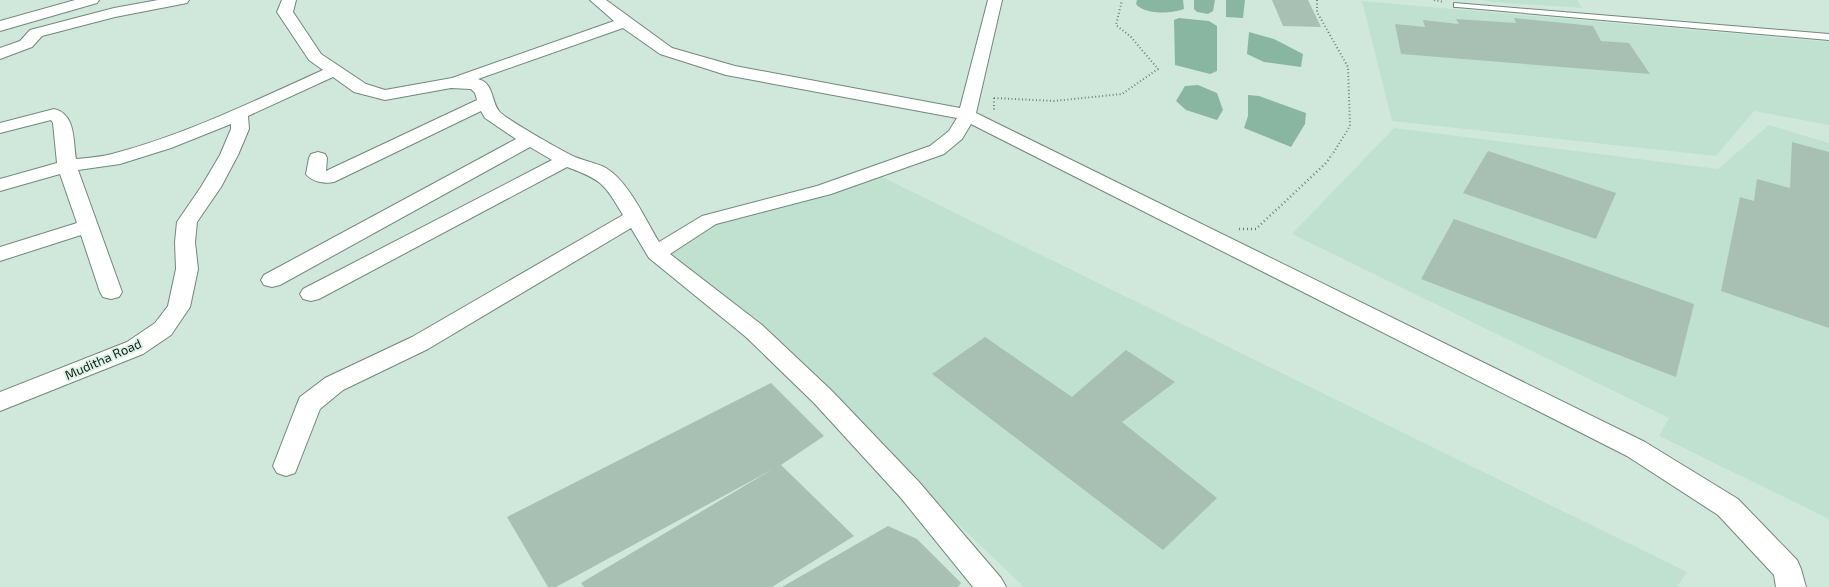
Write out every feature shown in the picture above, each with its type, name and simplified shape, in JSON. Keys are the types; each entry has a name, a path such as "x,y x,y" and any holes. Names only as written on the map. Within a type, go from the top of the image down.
{"street":[{"path":"0,26 92,0"},
{"path":"0,54 26,44 36,33 114,13 182,0"},
{"path":"289,0 285,12 316,57 360,88 385,95 451,84 624,22"},
{"path":"597,0 624,22 666,51 732,70 969,105 1636,449 1728,507 1787,569 1791,587"},
{"path":"656,253 710,220 728,214 824,190 937,150 950,141 961,130 969,105 995,0"},
{"path":"0,185 67,166 113,160 164,144 239,114 336,70"},
{"path":"451,84 476,84 484,91 486,102 491,114 514,130 566,160 599,172 615,185 656,253 754,331 824,397 910,490 991,587"},
{"path":"318,158 316,174 327,178 486,102"},
{"path":"0,128 54,114 62,121 67,166 111,292"},
{"name":"Muditha Road","path":"0,402 135,348 163,329 179,306 187,269 185,242 188,222 211,187 229,155 240,129 239,114"},
{"path":"272,280 530,139"},
{"path":"312,294 566,160"},
{"path":"286,466 309,404 334,384 420,342 526,282 634,217"},
{"path":"0,254 89,226"}],"lane":[{"path":"1457,5 1829,37"}],"path":[{"path":"969,105 994,98 1054,101 1122,94 1158,69 1132,37 1116,25 1122,0"},
{"path":"1236,230 1256,229 1327,162 1350,126 1348,67 1317,12 1317,0"},
{"path":"994,98 994,111"}],"shaded area":[{"path":"1137,0 1183,0 1184,9 1165,13 1152,12 1140,8 1136,4"},
{"path":"1194,0 1215,0 1213,11 1208,14 1197,12 1194,9"},
{"path":"1226,0 1245,0 1243,18 1226,17"},
{"path":"1483,0 1577,0 1582,8 1493,2"},
{"path":"1362,1 1829,42 1829,125 1754,111 1716,156 1392,121"},
{"path":"1179,18 1209,21 1217,26 1217,71 1210,74 1175,65 1174,20"},
{"path":"1249,32 1274,39 1303,54 1301,67 1264,62 1247,54"},
{"path":"1198,85 1217,93 1223,110 1217,120 1186,110 1176,101 1185,86"},
{"path":"1248,95 1259,96 1306,113 1305,124 1291,147 1244,128 1248,116"},
{"path":"1769,125 1829,143 1829,519 1659,436 1669,418 1292,234 1394,128 1718,169"},
{"path":"874,173 1687,572 1677,587 1024,587 830,402 663,256 729,217 809,201"}],"building":[{"path":"1272,0 1308,0 1321,27 1283,26"},
{"path":"1514,18 1593,26 1601,41 1629,43 1650,74 1401,54 1395,24 1425,27 1423,20 1459,24 1456,19 1516,23"},
{"path":"1792,142 1829,152 1829,328 1721,291 1740,197 1754,201 1757,179 1790,188"},
{"path":"1488,151 1616,193 1596,239 1463,193"},
{"path":"1454,219 1694,304 1676,377 1421,279"},
{"path":"985,337 1072,397 1126,350 1175,382 1122,422 1217,498 1163,550 932,374"},
{"path":"771,383 824,436 781,465 854,536 772,587 584,587 581,583 773,469 556,587 548,587 507,517"},
{"path":"888,526 917,539 961,583 958,587 782,587"}]}
